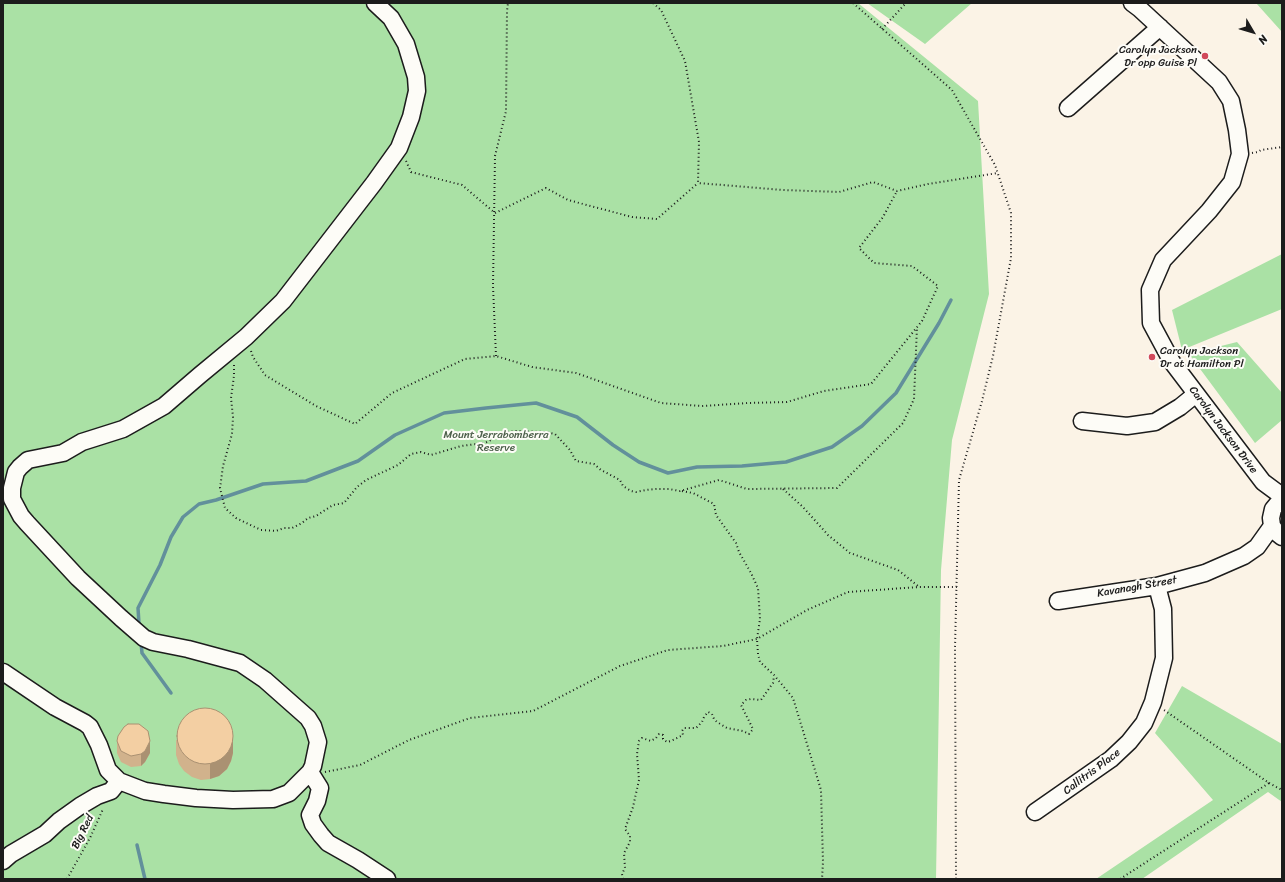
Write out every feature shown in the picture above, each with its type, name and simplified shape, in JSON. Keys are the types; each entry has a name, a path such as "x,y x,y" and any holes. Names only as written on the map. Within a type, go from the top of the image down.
{"street":[{"path":"3,861 11,854 45,834 59,821 80,806 115,786 164,794 233,800 273,799 289,793 310,772 313,766 318,742 313,726 308,718 265,680 240,663 188,649 153,642 144,638 121,618 47,546 21,516 12,499 12,488 16,472 28,460 63,453 82,442 123,429 164,406 246,337 283,301 297,284 399,148 415,103 417,91 416,77 406,44 391,18 375,3"},
{"name":"Carolyn Jackson Drive","path":"1132,3 1219,82 1231,101 1240,154 1232,182 1209,211 1163,260 1150,290 1151,323 1172,362 1279,502"},
{"path":"1068,108 1160,27"},
{"path":"1082,421 1127,426 1155,422 1180,407 1196,394"},
{"path":"1279,502 1271,518 1279,534"},
{"name":"Kavanagh Street","path":"1058,601 1157,586 1205,573 1244,556 1279,534"},
{"name":"Callitris Place","path":"1035,812 1111,759 1129,742 1144,723 1153,702 1164,658 1163,609 1157,586"},
{"path":"3,672 55,707 88,725 99,745 115,786"},
{"path":"310,772 320,788 317,801 310,815 313,824 328,842 387,879"}],"path":[{"path":"496,356 493,286 495,156 506,111 508,3"},
{"path":"653,3 661,10 685,61 699,142 698,183"},
{"path":"853,3 952,90 995,165 1011,213 1011,258 993,356 982,401 959,480 955,648 956,879"},
{"path":"882,29 906,3"},
{"path":"1240,154 1282,147"},
{"path":"399,148 412,172 462,185 495,213"},
{"path":"495,213 546,188 568,200 632,217 657,218 698,183 783,190 839,192 873,182 897,191 928,184 998,173"},
{"path":"246,337 253,357 265,375 316,406 355,424 392,393 466,359 496,356 532,367 576,373 661,403 702,406 748,402 787,402 824,391 871,384 922,321 938,286 912,266 874,263 859,248 883,217 897,191"},
{"path":"680,491 720,480 747,489 837,488 903,424 914,399 917,327"},
{"path":"234,361 234,376 231,398 233,417 232,434 223,466 220,488 225,508 236,518 261,530 276,531 284,528 292,528 308,518 320,514 333,505 344,503 357,487 366,480 398,465 411,454 421,452 431,455 461,446 486,443 507,432 516,431 546,432 555,434 570,450 576,461 594,464 601,470 620,480 623,486 631,491 636,492 669,489 693,493 714,504 716,515 736,543 739,552 758,588 760,619 757,639 760,662 774,675 792,698 821,790 822,879"},
{"path":"782,489 803,507 828,535 850,553 898,570 919,587"},
{"path":"310,772 326,772 360,766 409,740 470,718 533,711 620,666 668,650 723,646 757,639 807,610 848,592 919,587 957,587"},
{"path":"623,879 622,874 625,868 624,853 630,842 630,836 625,829 633,807 639,780 637,754 638,741 642,738 651,741 659,734 663,735 663,739 667,742 671,741 683,734 682,731 684,728 696,728 708,712 712,714 717,722 727,728 743,731 749,734 753,729 741,705 746,700 760,700 773,683 774,675"},
{"path":"1153,702 1269,783 1282,790"},
{"path":"1120,879 1269,783"},
{"name":"Big Red","path":"67,879 90,838 115,786"}],"green space":[{"name":"Mount Jerrabomberra Reserve","path":"3,3 858,3 978,101 989,294 952,440 941,570 936,879 3,879"},
{"path":"867,3 972,3 925,44"},
{"path":"1256,3 1282,3 1282,32"},
{"path":"1282,254 1282,309 1182,350 1172,310"},
{"path":"1237,342 1282,393 1282,420 1255,443 1189,354"},
{"path":"1182,686 1282,744 1282,802 1268,792 1142,879 1096,879 1213,800 1155,733"}],"building":[{"path":"199,708 211,708 225,716 233,730 231,747 225,756 211,764 199,764 189,759 182,752 177,742 177,730 182,720 189,713"},
{"path":"128,724 139,724 148,731 150,741 145,751 141,754 131,756 121,751 117,741 118,736"}],"waterway":[{"path":"139,624 138,608 160,565 171,537 183,517 199,504 216,500 263,484 306,481 358,461 395,435 444,413 536,403 577,417 613,445 639,462 668,473 697,467 742,466 786,462 832,447 862,426 896,393 939,323 951,300"},
{"path":"141,642 142,653 171,693"},
{"path":"137,845 145,879"}],"place":[{"name":"Carolyn Jackson Dr opp Guise Pl","path":"1205,56"},
{"name":"Carolyn Jackson Dr at Hamilton Pl","path":"1152,357"}]}
